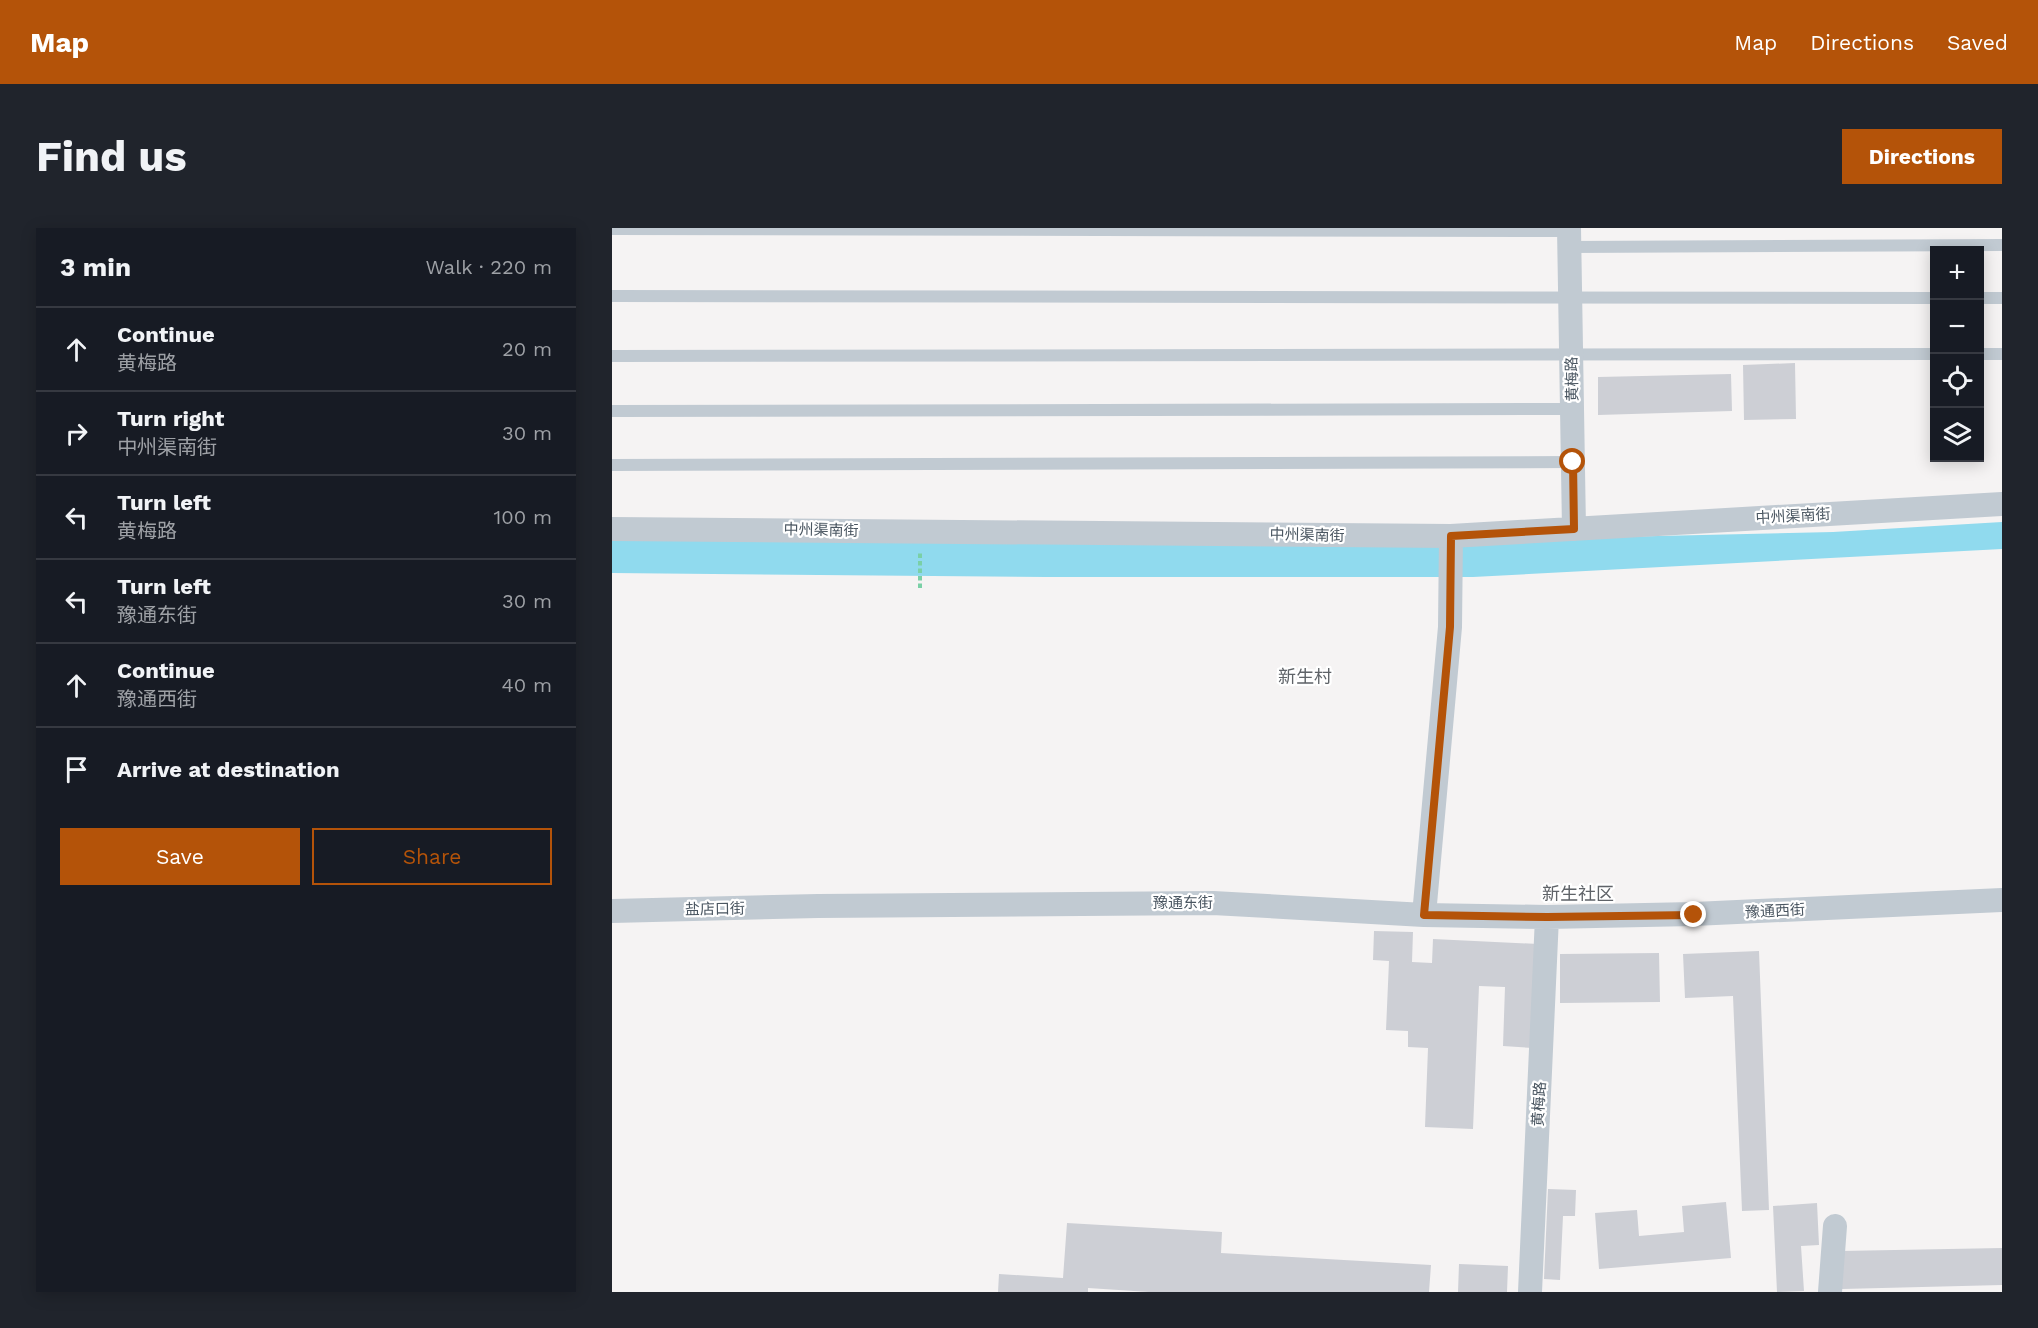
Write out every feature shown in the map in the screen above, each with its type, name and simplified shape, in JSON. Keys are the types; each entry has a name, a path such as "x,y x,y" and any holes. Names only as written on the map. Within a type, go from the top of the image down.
{"street":[{"name":"黄梅路","path":"1569,235 1574,529"},
{"name":"中州渠南街","path":"612,529 1451,536 2002,504"},
{"path":"1424,915 1450,627 1451,536"},
{"name":"豫通西街","path":"1547,917 1694,915 2002,900"},
{"name":"豫通东街","path":"818,906 1212,903 1424,915 1547,917"},
{"name":"盐店口街","path":"612,911 818,906"},
{"name":"黄梅路","path":"1530,1292 1547,917"},
{"path":"1830,1292 1835,1226"}],"lane":[{"path":"612,229 1569,235 2002,245"},
{"path":"612,296 1930,298"},
{"path":"1984,298 2002,298"},
{"path":"612,356 1930,354"},
{"path":"1984,354 2002,354"},
{"path":"612,411 1572,409"},
{"path":"612,465 1573,462"}],"path":[{"path":"920,531 920,588"}],"water":[{"path":"2002,522 2002,549 1473,577 1046,577 612,573 612,538 1569,538 1833,532"}],"building":[{"path":"1795,363 1796,419 1744,420 1743,365"},
{"path":"1731,374 1732,411 1598,415 1598,377"},
{"path":"1374,931 1413,932 1412,962 1432,963 1433,939 1538,944 1533,1048 1503,1046 1505,987 1479,986 1473,1129 1425,1127 1428,1048 1408,1047 1408,1031 1386,1030 1389,961 1373,960"},
{"path":"1759,951 1769,1210 1742,1211 1733,996 1685,998 1683,954"},
{"path":"1659,953 1660,1002 1560,1003 1560,954"},
{"path":"1548,1189 1576,1190 1575,1216 1563,1216 1560,1280 1544,1279"},
{"path":"1726,1202 1731,1258 1599,1269 1595,1213 1637,1210 1639,1236 1684,1232 1682,1206"},
{"path":"1817,1203 1819,1245 1801,1246 1804,1291 1777,1292 1773,1206"},
{"path":"1067,1223 1222,1232 1221,1253 1431,1265 1429,1292 1149,1292 1088,1288 1088,1292 998,1292 999,1274 1063,1278"},
{"path":"2002,1248 2002,1285 1842,1289 1841,1251"},
{"path":"1459,1264 1508,1266 1507,1292 1458,1292"}],"district":[{"name":"新生村","path":"1305,676"},
{"name":"新生社区","path":"1578,893"}],"route":[{"path":"1573,462 1574,529 1451,536 1450,627 1424,915 1547,917 1694,915"}]}
